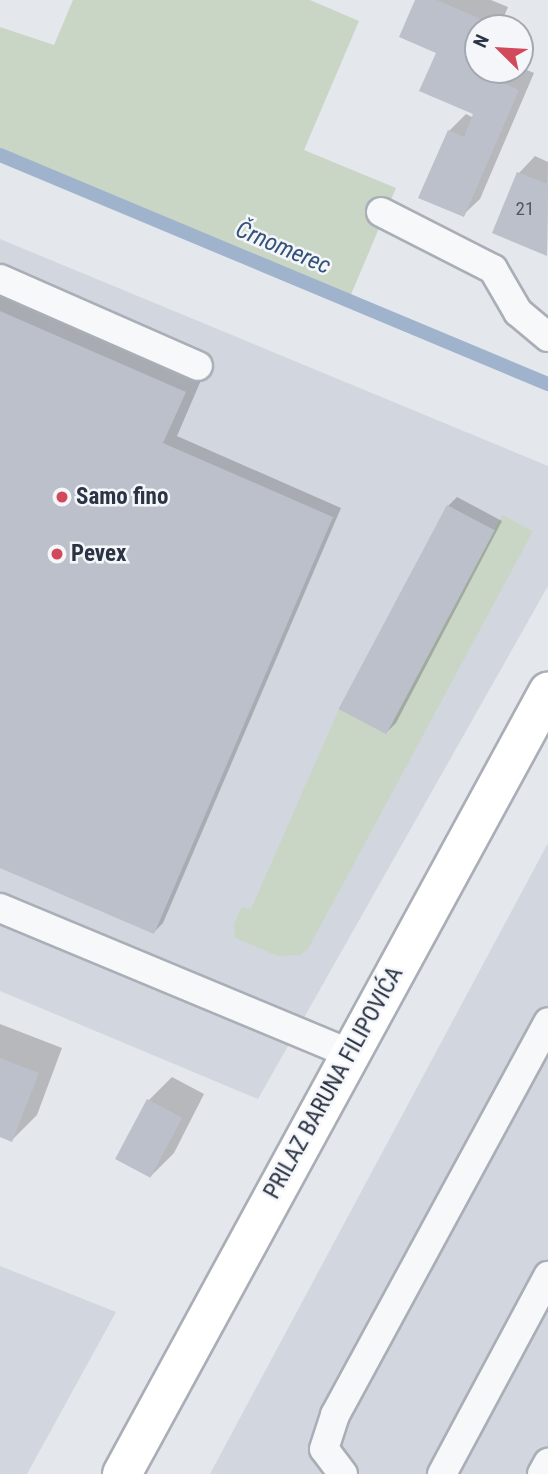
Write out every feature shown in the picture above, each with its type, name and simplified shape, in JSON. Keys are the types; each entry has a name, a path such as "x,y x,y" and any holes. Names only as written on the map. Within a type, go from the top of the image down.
{"main road":[{"name":"PRILAZ BARUNA FILIPOVIĆA","path":"122,1474 548,692"}],"lane":[{"path":"381,212 493,269 517,312 548,337"},
{"path":"0,279 198,366"},
{"path":"0,908 349,1054"},
{"path":"343,1474 324,1449 335,1415 548,1022"},
{"path":"442,1474 548,1276"},
{"path":"542,1474 548,1463"}],"shaded area":[{"path":"0,239 548,466 548,586 258,1099 0,991"},
{"path":"548,843 548,1474 210,1474"},
{"path":"0,1266 116,1312 27,1474 0,1474"}],"green space":[{"path":"73,0 310,0 359,21 304,150 396,188 350,297 0,150 0,27 54,45"},
{"path":"502,515 533,531 308,949 300,955 278,956 235,938 234,924 242,907 251,909 339,709 387,734"}],"building":[{"path":"415,0 437,0 469,14 464,14 464,84 505,84 519,90 464,217 418,198 448,130 464,137 473,114 419,91 436,53 399,37"},
{"path":"517,172 548,184 547,256 492,233"},
{"path":"0,311 186,392 163,443 333,517 154,934 0,868"},
{"path":"447,505 495,530 386,734 339,709"},
{"path":"0,1058 39,1073 12,1142 0,1137"},
{"path":"147,1099 182,1118 150,1178 115,1159"}],"waterway":[{"name":"Črnomerec","path":"0,155 548,384"}],"place":[{"name":"Samo fino","path":"62,497"},
{"name":"Pevex","path":"57,554"}]}
